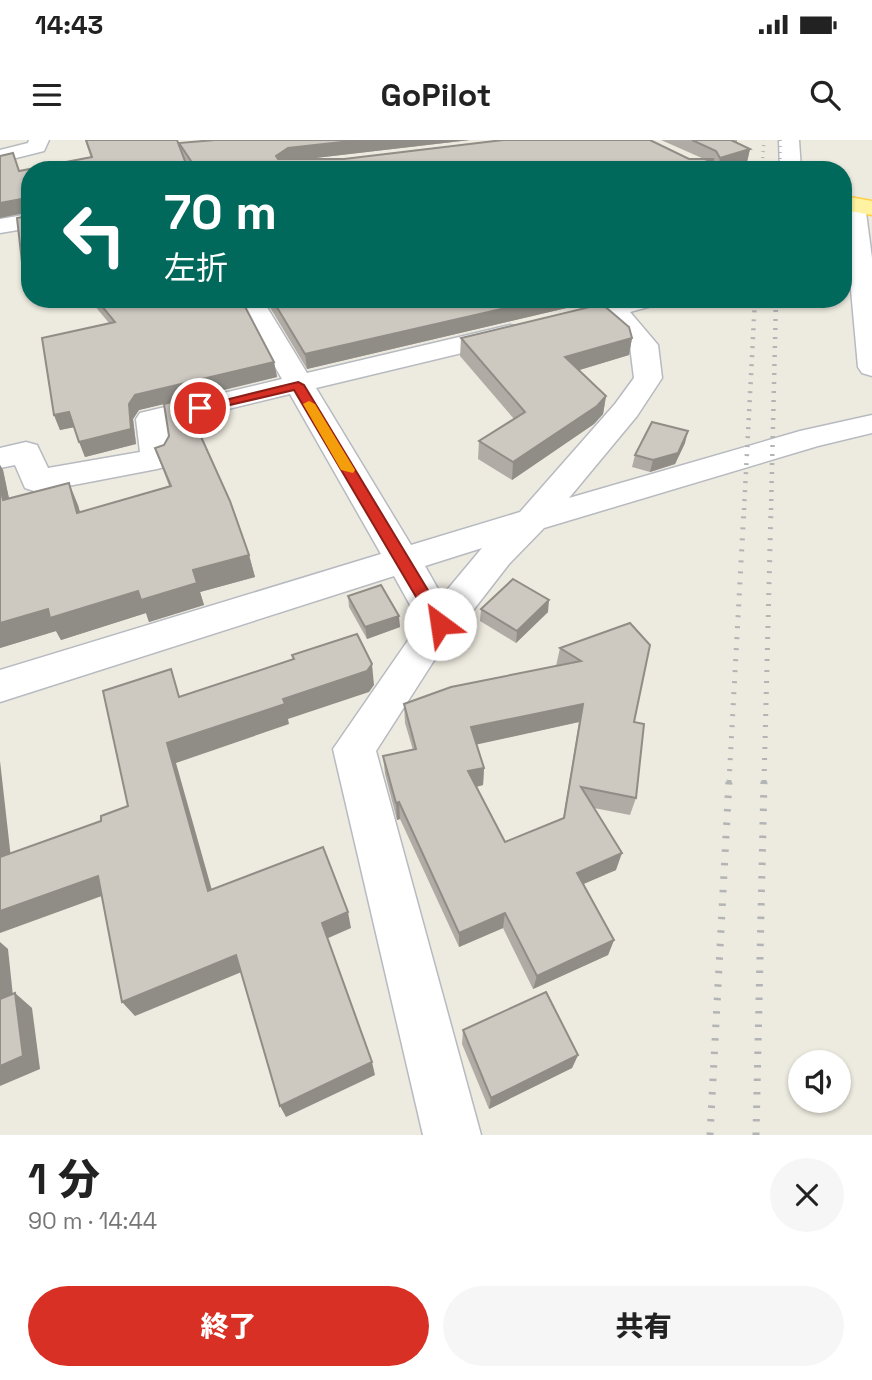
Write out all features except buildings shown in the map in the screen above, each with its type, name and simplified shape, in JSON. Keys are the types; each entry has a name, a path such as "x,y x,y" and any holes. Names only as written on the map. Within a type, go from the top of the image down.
{"street":[{"path":"0,142 17,140"},
{"path":"0,156 28,151 37,147 39,140"},
{"path":"789,140 790,161"},
{"path":"852,244 857,205"},
{"path":"0,226 21,222"},
{"path":"852,257 872,367"},
{"path":"253,308 440,624"},
{"path":"0,458 26,452 37,481 157,459 151,419 548,324 598,308"},
{"path":"452,1135 354,749 440,624 496,555 532,520 626,410 648,378 644,345 613,308"},
{"path":"0,686 532,520 811,438 872,424"}],"railway":[{"path":"763,161 764,140"},
{"path":"780,140 780,161"},
{"path":"744,510 755,308"},
{"path":"771,510 776,308"},
{"path":"729,782 744,508"},
{"path":"764,782 771,508"},
{"path":"710,1135 729,780"},
{"path":"756,1135 764,780"}],"slow traffic":[{"path":"309,404 348,470"}],"route":[{"path":"200,408 298,385 440,624"}]}
